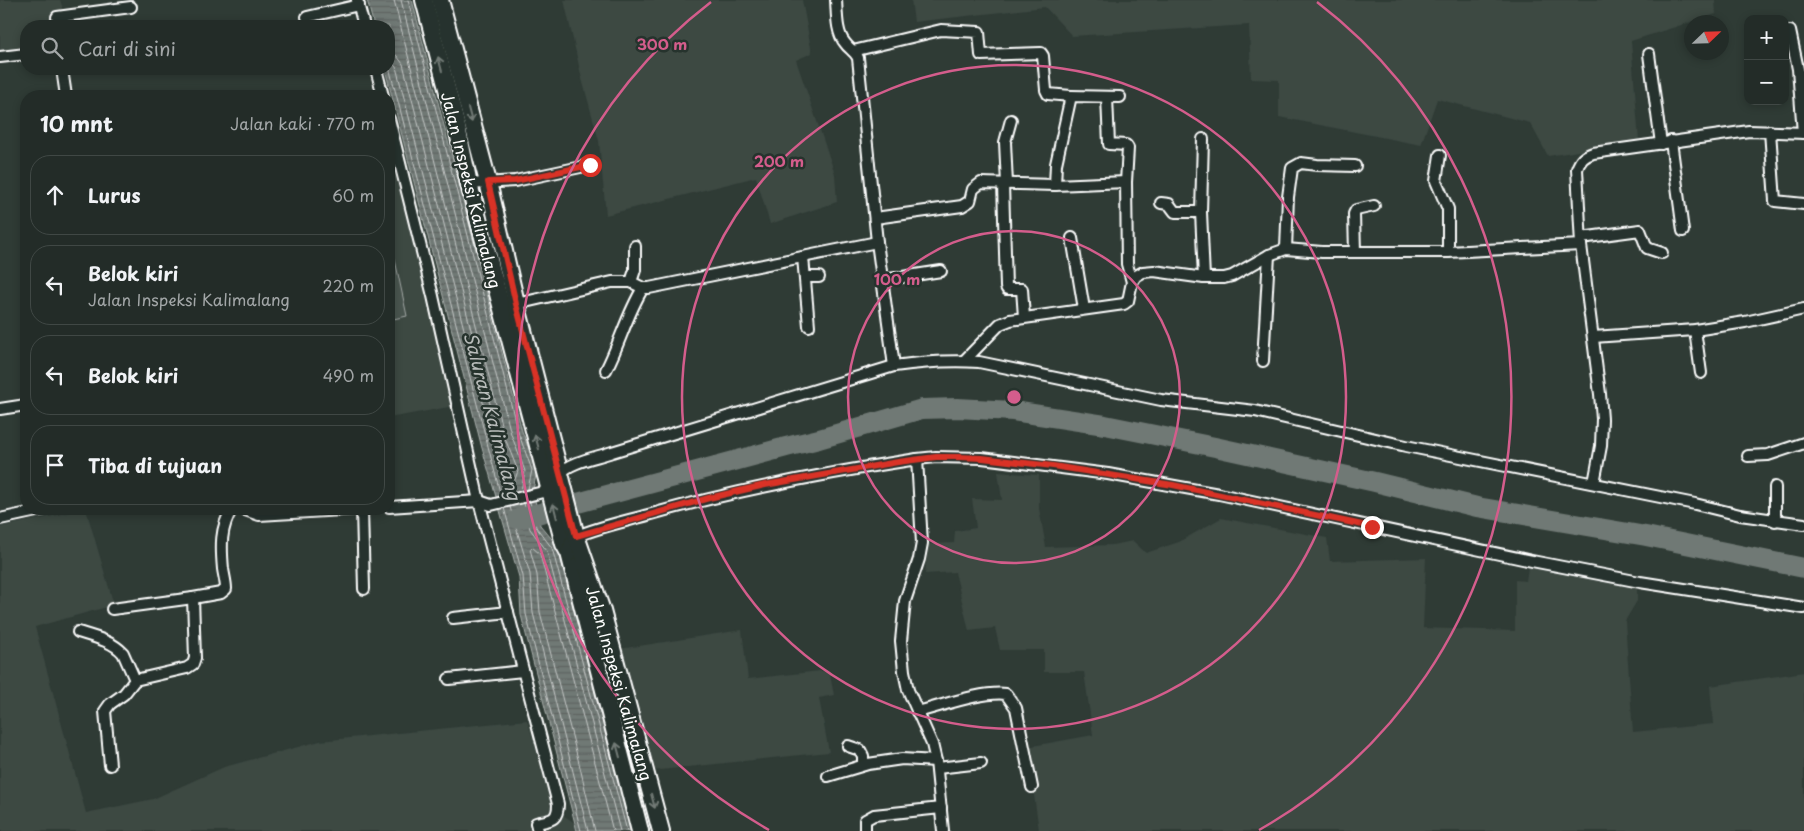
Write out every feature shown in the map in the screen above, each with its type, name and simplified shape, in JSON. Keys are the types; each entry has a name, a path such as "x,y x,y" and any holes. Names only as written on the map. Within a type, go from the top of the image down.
{"main road":[{"name":"Jalan Inspeksi Kalimalang","path":"424,0 457,127 469,184 509,306 569,538 585,616 640,831"},
{"name":"Jalan Inspeksi Kalimalang","path":"440,0 488,182 509,306"},
{"name":"Jalan Inspeksi Kalimalang","path":"569,538 602,611 661,831"},
{"path":"585,616 602,611"}],"street":[{"path":"836,0 841,38 858,58 877,242 894,366"},
{"path":"307,17 358,2 362,20"},
{"path":"57,20 57,17 131,7"},
{"path":"853,51 941,30 979,32 981,56 1041,52 1048,94 1120,97"},
{"path":"1594,484 1601,446 1602,419 1581,242 1577,169 1580,161 1585,156 1593,153 1749,131 1804,133 1801,69 1790,31"},
{"path":"1649,54 1683,231"},
{"path":"0,57 20,55"},
{"path":"63,75 65,90"},
{"path":"378,75 381,90"},
{"path":"1055,185 1056,164 1070,96"},
{"path":"1107,97 1109,144 1126,145 1128,148 1126,182 1127,264 1132,282"},
{"path":"1011,120 1005,142 1006,287 1007,289 1022,289 1024,317"},
{"path":"1770,132 1775,201 1804,204"},
{"path":"1203,139 1201,212 1204,278"},
{"path":"395,143 433,296 479,501 558,804 556,817 536,823 538,831"},
{"path":"1440,155 1436,181 1448,209 1448,252"},
{"path":"1286,248 1288,197 1292,168 1301,163 1355,166"},
{"path":"469,184 515,181 590,165"},
{"path":"875,218 962,206 970,201 974,189 981,183 1055,185 1126,182"},
{"path":"1161,204 1169,204 1175,212 1201,212"},
{"path":"1355,252 1354,214 1356,210 1374,206"},
{"path":"964,361 1000,324 1024,317 1124,304 1128,301 1132,282 1136,276 1143,272 1154,271 1204,278 1224,278 1232,276 1269,255 1286,248 1322,252 1448,252 1581,242 1640,230 1647,248 1662,253"},
{"path":"1072,238 1084,309"},
{"path":"509,306 612,282 631,282 644,288 649,288 877,242"},
{"path":"631,282 635,270 635,246"},
{"path":"1263,361 1269,255"},
{"path":"803,257 809,326"},
{"path":"883,280 941,271"},
{"path":"805,277 819,277"},
{"path":"606,370 615,353 633,304 644,288"},
{"path":"1593,337 1695,330 1745,322 1804,309"},
{"path":"1695,330 1701,373"},
{"path":"395,507 479,501 492,504 554,484 575,464 894,366 964,361 979,362 1161,400 1255,411 1398,444 1775,521 1804,524"},
{"path":"0,409 20,406"},
{"path":"1748,456 1768,455 1804,443"},
{"path":"569,538 765,485 917,459 936,457 982,458 1126,477 1228,496 1541,563 1640,582 1804,608"},
{"path":"917,459 922,543 920,559 905,602 901,641 908,690 932,744 937,765 943,831"},
{"path":"1775,486 1775,521"},
{"path":"0,519 20,515"},
{"path":"112,609 221,594 226,589 222,538 225,520 228,515"},
{"path":"360,515 364,589"},
{"path":"110,765 106,708 128,690 135,680 187,668 193,664 195,658 193,598"},
{"path":"453,618 508,612"},
{"path":"78,632 99,638 120,650 135,680"},
{"path":"449,679 523,670"},
{"path":"917,712 985,695 1006,694 1016,708 1032,787"},
{"path":"848,746 860,750 863,756 863,765"},
{"path":"828,776 863,765 902,759 937,765 980,763"},
{"path":"865,831 865,820 874,816 941,808"}],"shaded area":[{"path":"0,0 60,0 62,20 20,20 20,53 0,56"},
{"path":"564,0 802,0 812,53 796,60 835,174 837,202 770,224 756,177 606,215 599,141 582,79"},
{"path":"911,0 1715,0 1716,14 1684,15 1684,24 1631,41 1639,141 1548,156 1530,123 1437,99 1421,145 1279,117 1279,80 1251,79 1249,25 1072,36 1045,7 914,22"},
{"path":"395,170 460,405 395,417 395,319 407,316 395,260"},
{"path":"395,260 407,316 395,319"},
{"path":"998,472 1039,475 1039,508 1046,547 1112,545 1133,541 1146,553 1179,542 1221,518 1327,538 1330,561 1426,558 1423,628 1515,631 1515,580 1526,581 1528,567 1637,586 1637,601 1625,621 1633,732 1713,724 1710,686 1804,672 1804,831 1037,831 1039,830 1027,747 1093,735 1084,672 1044,672 1044,650 1000,650 995,628 969,631 955,572 925,574 928,544 954,543 955,531 976,528 972,499 1002,500"},
{"path":"57,515 88,515 114,605 35,627 86,813 153,799 224,767 320,741 527,720 557,811 575,823 577,831 0,831 0,527"},
{"path":"742,630 748,679 829,670 834,695 819,698 829,752 651,771 619,649"}],"water":[{"name":"Saluran Kalimalang","path":"367,0 412,0 522,431 537,470 533,490 540,525 557,545 632,831 577,831 521,615 519,577 482,448 395,108 395,90 390,90 387,75 395,75 395,20 372,20"}],"waterway":[{"path":"518,519 819,439 922,409 957,408 1013,411 1105,425 1375,482 1477,507 1646,536 1804,568"}],"route":[{"path":"590,165 515,181 488,182 516,304 576,536 709,498 765,485 936,457 982,458 1108,474 1173,485 1372,527"}]}
